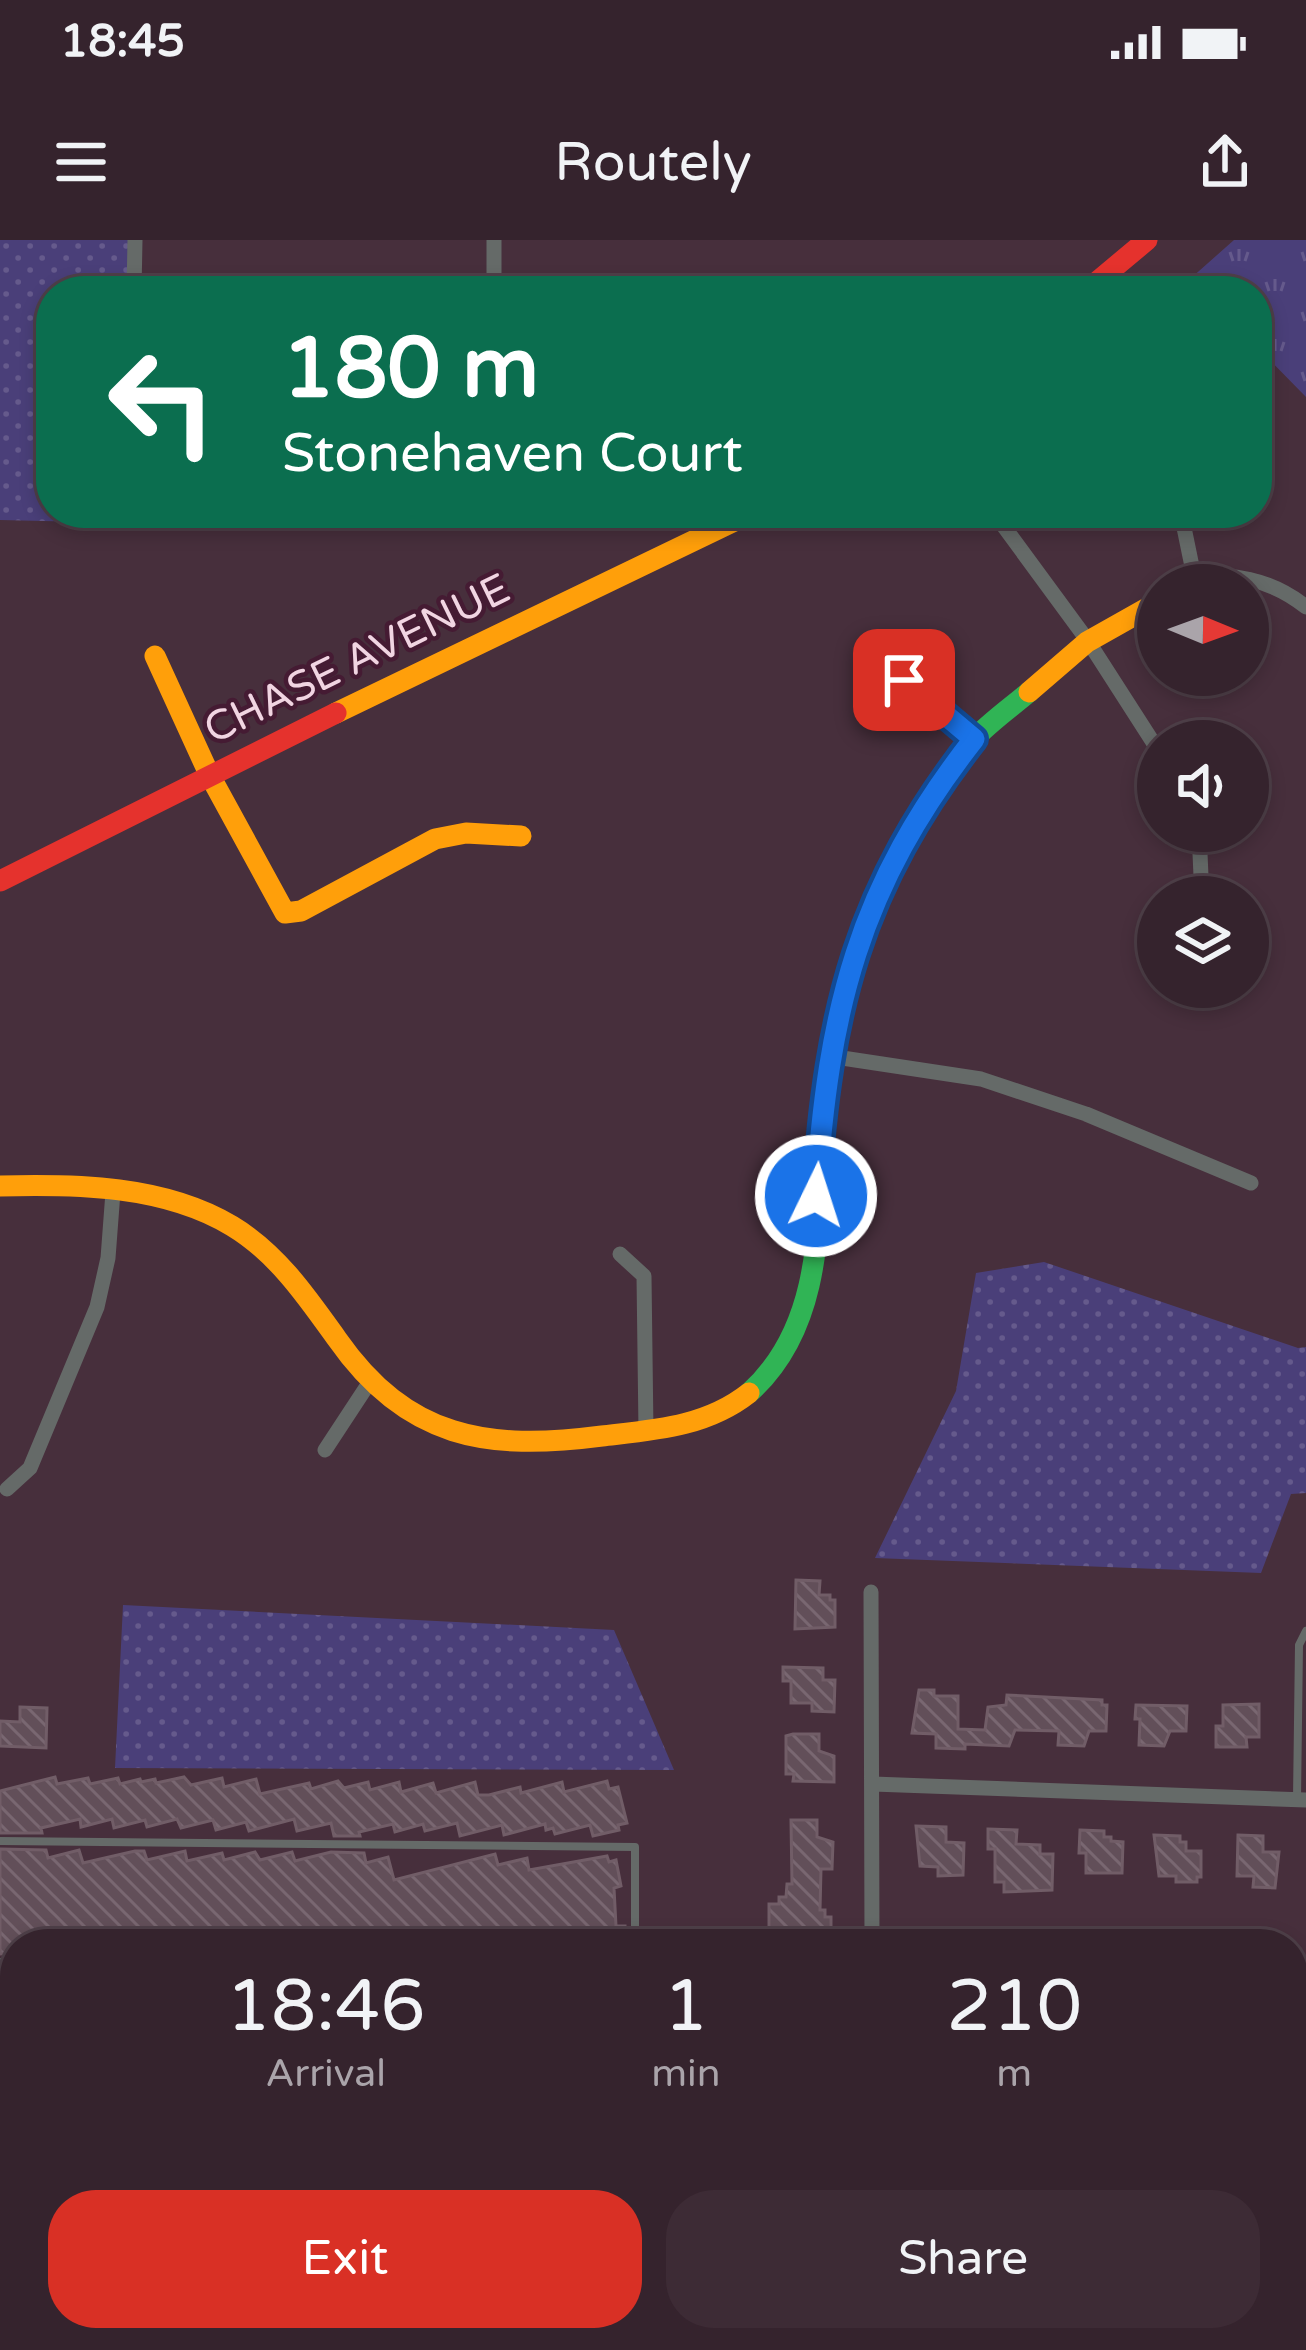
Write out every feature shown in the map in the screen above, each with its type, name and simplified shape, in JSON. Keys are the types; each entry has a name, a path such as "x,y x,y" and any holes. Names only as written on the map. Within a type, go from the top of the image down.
{"street":[{"path":"134,276 135,240"},
{"path":"494,240 494,276"},
{"path":"1104,276 1147,240"},
{"name":"CHASE AVENUE","path":"0,881 208,774 720,528"},
{"path":"1005,528 1139,720"},
{"path":"1183,528 1189,564"},
{"path":"1269,587 1306,607"},
{"path":"0,1186 112,1192 183,1203 251,1238 296,1282 369,1383 429,1420 503,1442 530,1444 692,1424 727,1409 771,1372 794,1337 811,1277 829,1056 844,989 878,895 918,816 974,739 1088,641 1137,614"},
{"path":"869,650 974,739"},
{"path":"155,656 208,774 285,913 301,910 435,839 466,833 520,836"},
{"path":"829,1056 981,1079 1086,1114 1251,1183"},
{"path":"7,1490 30,1468 97,1307 108,1258 112,1192"},
{"path":"620,1254 644,1276 646,1432"},
{"path":"325,1450 369,1383"},
{"path":"871,1592 872,1929"},
{"path":"873,1784 1302,1800"}],"lane":[{"path":"1302,1800 1299,1645 1306,1631"},
{"path":"0,1841 635,1847 634,1929"}],"green space":[{"path":"0,240 135,240 134,276 36,276 36,521 0,520"},
{"path":"1234,240 1306,240 1306,397 1272,362 1272,276 1193,276"},
{"path":"1044,1262 1306,1347 1306,1493 1291,1494 1261,1573 875,1558 956,1391 976,1273"},
{"path":"123,1605 614,1630 674,1770 115,1768"}],"building":[{"path":"796,1580 820,1581 819,1595 835,1600 835,1627 795,1629"},
{"path":"783,1667 823,1668 823,1680 835,1680 834,1712 812,1711 812,1703 791,1703 791,1681 783,1681"},
{"path":"919,1690 934,1690 934,1696 958,1696 958,1729 985,1730 988,1707 1006,1705 1007,1695 1102,1700 1107,1705 1106,1731 1089,1731 1084,1746 1058,1745 1059,1731 1015,1730 1009,1746 936,1748 936,1734 912,1733"},
{"path":"1259,1704 1259,1737 1246,1737 1247,1747 1216,1747 1223,1705"},
{"path":"1136,1705 1187,1706 1186,1731 1170,1731 1164,1746 1139,1745"},
{"path":"20,1707 47,1708 46,1748 0,1746 0,1721 20,1722"},
{"path":"819,1734 819,1751 834,1756 834,1782 793,1781 794,1774 786,1774 786,1736"},
{"path":"55,1777 57,1784 118,1778 120,1784 184,1777 191,1785 222,1778 224,1787 256,1779 260,1794 338,1781 344,1788 368,1782 370,1790 399,1782 401,1792 433,1783 436,1793 475,1782 478,1795 489,1795 520,1787 521,1793 562,1782 564,1792 607,1781 609,1789 618,1787 627,1823 618,1825 619,1830 593,1836 590,1825 555,1834 545,1824 504,1835 502,1825 460,1836 457,1823 425,1831 423,1824 395,1832 393,1824 359,1832 360,1836 334,1836 331,1823 297,1831 294,1819 249,1831 246,1822 216,1830 213,1820 181,1828 177,1819 147,1827 145,1820 114,1828 112,1819 81,1827 80,1819 41,1828 42,1833 0,1833 0,1791"},
{"path":"791,1820 817,1820 817,1837 833,1842 832,1869 821,1869 820,1910 831,1917 831,1929 769,1929 769,1904 779,1904 779,1897 786,1897 787,1884 792,1884"},
{"path":"916,1826 946,1827 946,1842 964,1843 963,1875 938,1876 938,1867 920,1866"},
{"path":"988,1829 1017,1830 1016,1844 1040,1845 1040,1854 1053,1854 1052,1890 1004,1892 1004,1882 995,1882 995,1849 988,1849"},
{"path":"1080,1830 1104,1831 1104,1837 1123,1842 1122,1873 1086,1873 1086,1853 1079,1853"},
{"path":"1154,1835 1180,1836 1186,1851 1201,1851 1197,1882 1159,1876"},
{"path":"1238,1835 1263,1836 1263,1852 1279,1852 1275,1888 1253,1887 1254,1876 1237,1876"},
{"path":"0,1849 46,1850 48,1858 79,1850 83,1863 135,1851 144,1851 147,1860 185,1851 187,1861 222,1853 224,1860 255,1852 260,1860 292,1852 295,1861 331,1852 364,1853 366,1863 388,1857 394,1880 495,1854 498,1865 527,1858 529,1870 607,1856 609,1862 616,1860 621,1886 614,1888 616,1926 625,1926 625,1929 0,1929"}],"traffic: fast":[{"path":"749,1393 779,1359 811,1278 829,1054 863,928 899,848 946,774 980,733 1029,692"}],"traffic: slow":[{"path":"336,713 720,528"},
{"path":"1029,692 1087,642 1137,614"},
{"path":"155,656 209,774 285,913 301,911 435,839 466,833 521,836"},
{"path":"0,1186 89,1187 149,1195 206,1212 232,1226 290,1277 364,1372 392,1398 421,1418 453,1431 522,1441 641,1432 697,1420 749,1393"}],"traffic: jam":[{"path":"1104,276 1147,240"},
{"path":"0,881 336,713"}],"route":[{"path":"816,1196 834,1029 862,935 918,816 974,739 904,680"}]}
